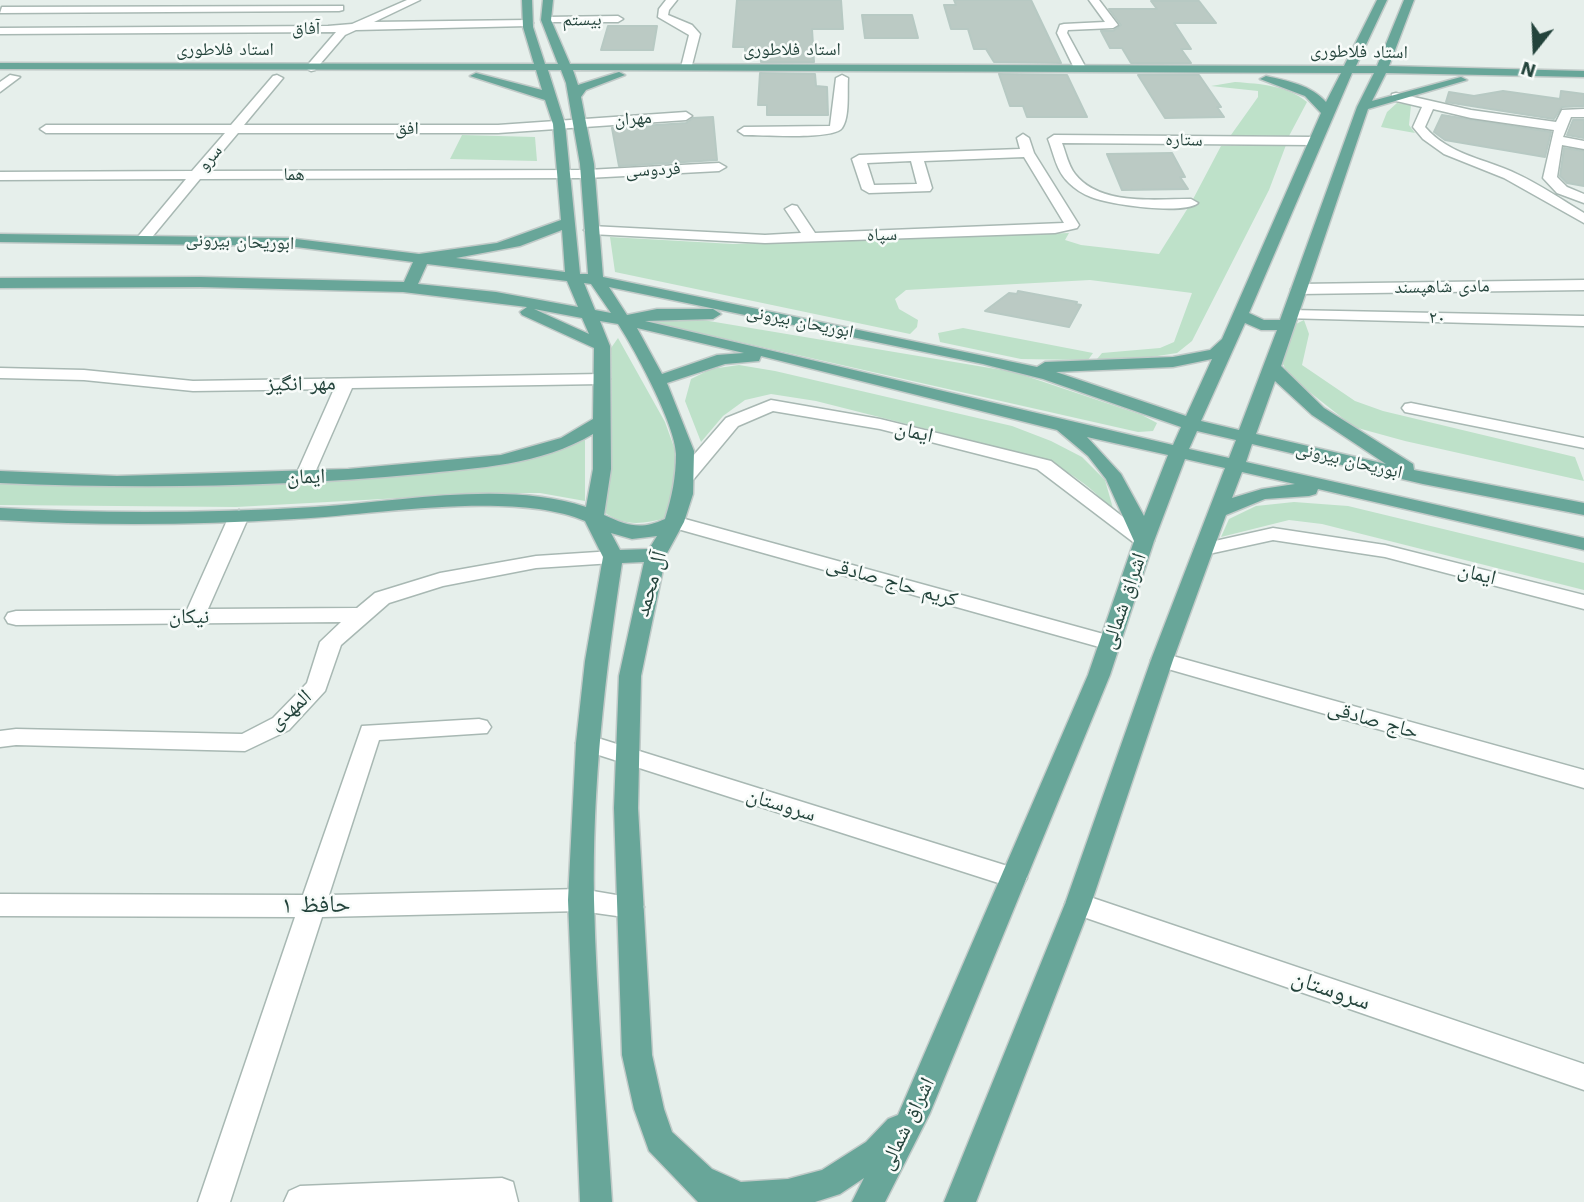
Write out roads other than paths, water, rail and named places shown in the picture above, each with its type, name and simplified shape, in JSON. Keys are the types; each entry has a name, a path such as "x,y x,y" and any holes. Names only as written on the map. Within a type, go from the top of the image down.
{"main road":[{"path":"527,0 533,45 559,124 573,276 592,315 602,346 602,469 593,518"},
{"name":"آل محمد","path":"548,0 546,20 567,71 580,123 596,280 634,336 666,397 685,451 685,476 674,522 656,555 630,676 626,808 636,1055 660,1141 709,1191"},
{"name":"اشراق شمالی","path":"868,1202 915,1113 1014,878 1110,643 1144,541 1179,451 1314,141 1382,0"},
{"path":"960,1202 1078,904 1162,660 1272,368 1363,107 1395,48 1409,0"},
{"path":"488,68 533,45"},
{"path":"1264,74 1331,59 1362,45"},
{"path":"557,51 620,71"},
{"path":"1410,58 1457,75"},
{"name":"استاد فلاطوری","path":"0,66 488,68 842,78 1584,74"},
{"name":"استاد فلاطوری","path":"620,71 687,67 1080,68 1264,74"},
{"name":"استاد فلاطوری","path":"0,77 476,76 541,71"},
{"path":"575,97 582,88 620,71"},
{"path":"1264,74 1308,93 1324,104 1327,113"},
{"path":"1363,107 1457,75"},
{"name":"استاد فلاطوری","path":"1457,75 1584,83"},
{"path":"476,76 528,89 550,98"},
{"path":"409,288 423,257 516,244 568,222"},
{"name":"ابوریحان بیرونی","path":"0,238 288,242 573,276 930,347 1012,366 1049,375 1191,424 1423,478 1584,511"},
{"name":"ابوریحان بیرونی","path":"0,283 201,282 409,288 496,298 621,320 794,359 1055,424 1584,543"},
{"path":"496,298 602,346"},
{"path":"602,346 621,320 657,314 780,319"},
{"path":"1240,315 1261,325 1288,320"},
{"path":"1012,366 1173,362 1215,354 1229,341"},
{"path":"657,380 723,359 794,359"},
{"path":"1272,368 1291,391 1332,425 1423,478"},
{"name":"ایمان","path":"0,477 117,482 348,475 502,460 567,442 603,421"},
{"path":"1055,424 1084,442 1114,474 1144,541"},
{"path":"1217,512 1241,500 1266,493 1299,489 1368,495"},
{"name":"ایمان","path":"0,514 152,520 480,500 533,502 576,510 617,531 644,533 674,522"},
{"name":"آل محمد","path":"593,518 614,557 596,662 588,743 581,900 597,1202"},
{"path":"614,557 656,555"},
{"path":"709,1191 741,1197 788,1194 829,1183 877,1153 915,1113"}],"street":[{"path":"1,10 15,0"},
{"path":"311,68 341,33 415,0"},
{"path":"672,0 664,9 663,17 688,27 695,34 687,67"},
{"path":"1080,68 1062,33 1064,27 1113,25 1094,0"},
{"path":"1,10 339,8"},
{"name":"بیستم","path":"546,20 618,19"},
{"name":"آفاق","path":"0,31 528,23"},
{"path":"0,88 14,77"},
{"name":"سرو","path":"143,239 277,78"},
{"path":"744,131 834,129 838,125 842,78"},
{"path":"1396,97 1471,114 1562,127"},
{"path":"1430,103 1419,127 1427,139 1439,148 1510,176 1584,219"},
{"path":"1584,113 1567,112 1556,141 1550,178 1562,190 1584,199"},
{"name":"مهران","path":"580,123 686,116"},
{"name":"افق","path":"46,129 498,129 580,123"},
{"name":"سپاه","path":"591,230 710,238 811,238 1055,229 1072,225 1028,153 1023,138"},
{"name":"ستاره","path":"1191,203 1133,202 1095,194 1070,178 1054,139 1314,141"},
{"path":"1556,141 1584,145"},
{"path":"916,157 925,188 869,189 859,159 1028,153"},
{"name":"فردوسی","path":"587,174 719,167"},
{"name":"هما","path":"0,176 587,174"},
{"path":"792,209 811,238"},
{"name":"مادی شاهپسند","path":"1299,289 1584,285"},
{"name":"۲۰","path":"1288,320 1584,321"},
{"name":"مهر انگیز","path":"0,373 84,375 193,386 602,380"},
{"path":"304,477 345,384"},
{"name":"ایمان","path":"685,476 732,422 771,405 880,424 1044,466 1144,541"},
{"path":"1411,408 1584,443"},
{"path":"194,617 239,516"},
{"name":"کریم حاج صادقی","path":"674,522 1110,643"},
{"name":"ایمان","path":"1204,549 1273,534 1385,551 1584,602"},
{"name":"المهدی","path":"0,739 28,737 245,743 281,724 317,686 331,642 382,598 440,580 536,562 614,557"},
{"name":"نیکان","path":"16,618 362,615"},
{"name":"حاج صادقی","path":"1162,660 1584,779"},
{"path":"214,1202 370,732 479,727"},
{"name":"سروستان","path":"588,743 1014,878"},
{"name":"حافظ ۱","path":"0,905 312,906 581,900 631,907"},
{"name":"سروستان","path":"1078,904 1584,1077"},
{"path":"300,1202 502,1198"}]}
